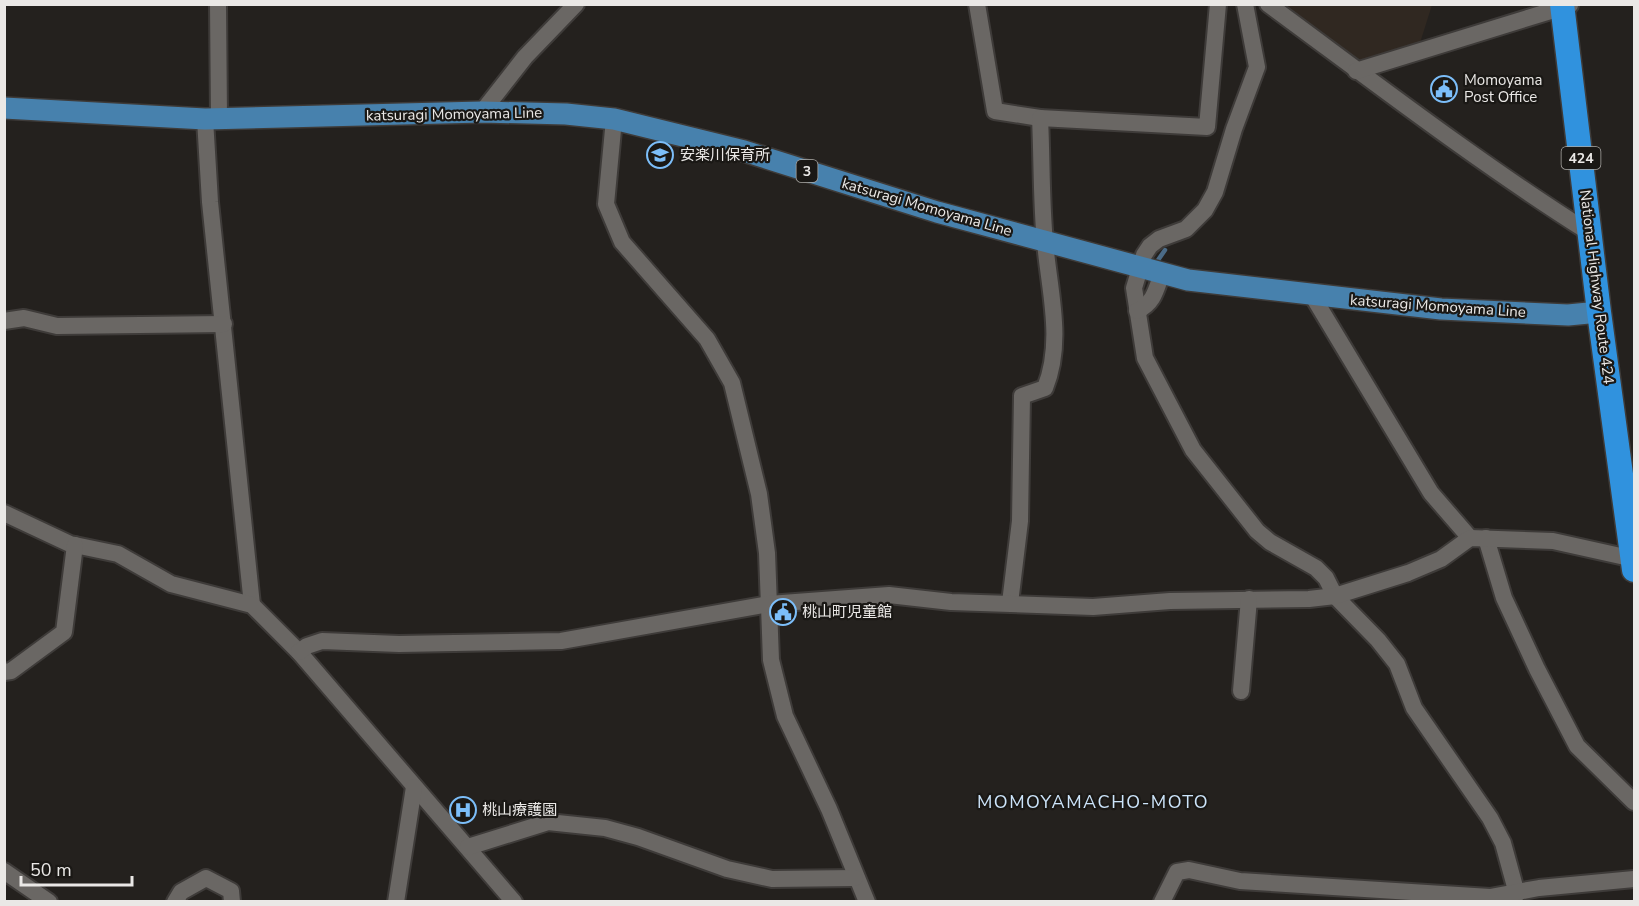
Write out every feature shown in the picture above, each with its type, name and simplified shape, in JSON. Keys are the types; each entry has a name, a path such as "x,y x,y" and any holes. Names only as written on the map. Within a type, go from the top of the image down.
{"highway":[{"name":"National Highway Route 424","path":"1566,5 1599,312 1634,563"}],"main road":[{"name":"katsuragi Momoyama Line","path":"4,108 212,119 482,112 566,114 614,119 744,151 937,212 1188,280 1441,309 1568,315 1599,312"}],"street":[{"path":"218,4 210,202 252,605"},
{"path":"482,112 525,57 576,4"},
{"path":"977,4 995,111 1040,118 1207,127 1218,4"},
{"path":"1245,4 1257,67 1215,192 1205,210 1186,229 1159,239 1150,246 1140,267 1134,288 1145,358 1193,450 1257,531 1270,542 1316,568 1326,578 1335,596 1378,640 1397,664 1414,708 1490,818 1503,843 1517,894"},
{"path":"1269,4 1356,71 1544,204 1590,233"},
{"path":"1356,71 1566,5"},
{"path":"1010,603 1020,521 1022,396 1045,388 1051,373 1055,326 1044,240 1040,118"},
{"path":"614,119 606,204 622,242 707,339 732,383 759,494 767,553 771,660 785,716 829,809 855,878 867,902"},
{"path":"1137,311 1147,306 1153,298 1162,273"},
{"path":"1312,296 1431,493 1478,538 1537,669 1577,746 1635,802"},
{"path":"4,321 24,318 57,326 224,324"},
{"path":"4,513 75,545 118,554 171,584 252,605 299,652 514,902"},
{"path":"299,652 307,646 322,641 399,644 561,641 769,604 889,596 951,602 1093,607 1170,601 1309,599 1335,596 1408,573 1441,559 1478,538 1553,541 1634,563"},
{"path":"4,672 11,671 64,632 75,545"},
{"path":"1241,691 1248,599"},
{"path":"396,902 414,787"},
{"path":"468,847 548,822 605,828 638,837 728,869 772,879 855,878"},
{"path":"1162,902 1177,872 1189,870 1240,882 1490,897 1517,894 1539,888 1635,879"},
{"path":"4,871 49,902"},
{"path":"174,902 181,892 206,878 231,891 231,902"}],"shaded area":[{"path":"1279,5 1432,5 1420,43 1359,62"}],"waterway":[{"path":"1156,263 1165,250"}],"place":[{"name":"Momoyama Post Office","path":"1444,89"},
{"name":"安楽川保育所","path":"660,155"},
{"name":"桃山町児童館","path":"783,612"},
{"name":"桃山療護園","path":"463,810"}],"district":[{"name":"MOMOYAMACHO-MOTO","path":"1093,802"}]}
